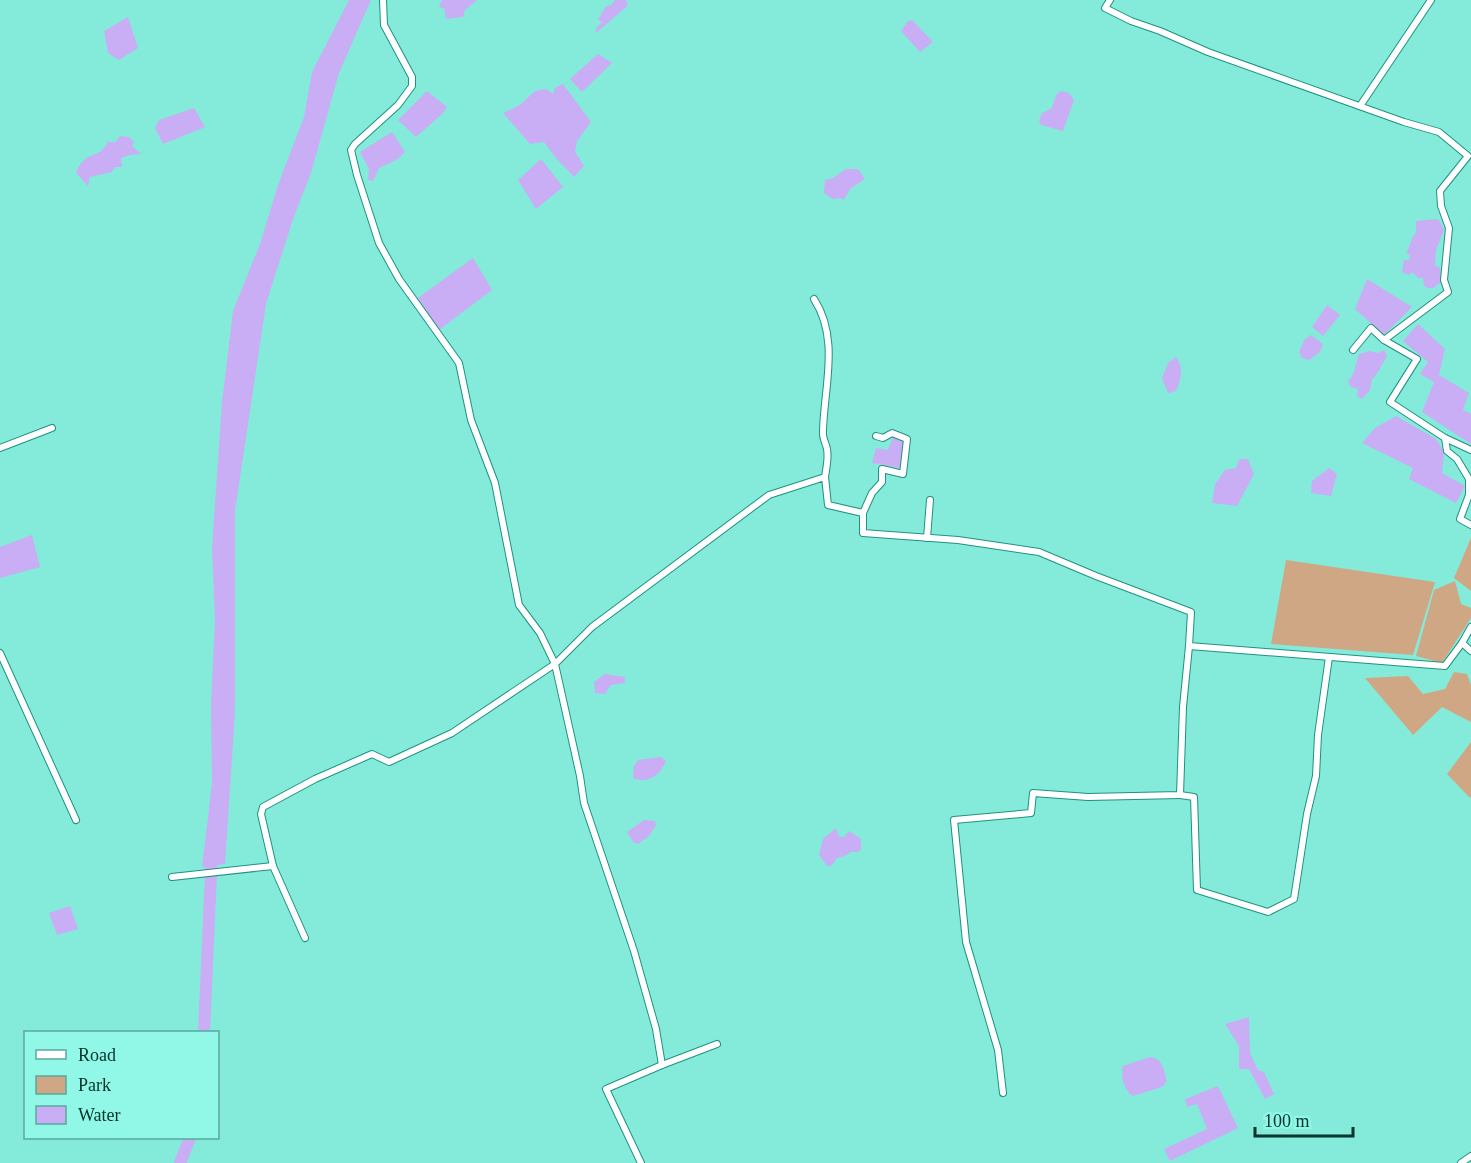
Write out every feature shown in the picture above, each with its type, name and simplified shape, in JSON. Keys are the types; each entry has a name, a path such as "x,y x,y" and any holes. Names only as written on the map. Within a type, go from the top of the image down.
{"street":[{"path":"383,0 384,25 412,77 412,86 398,105 351,150 357,175 379,243 399,279 459,363 471,420 495,483 519,604 540,633 555,664 584,803 634,951 656,1029 662,1065"},
{"path":"1110,0 1105,8 1131,21 1208,52 1404,122 1439,132 1467,156 1440,191 1441,206 1449,228 1444,280 1448,292 1384,340"},
{"path":"1360,106 1431,0"},
{"path":"814,298 822,312 830,362 822,435 828,451 825,477 828,505 863,513"},
{"path":"1353,350 1371,328 1384,340 1417,359 1390,402 1445,438 1471,450"},
{"path":"0,448 52,428"},
{"path":"876,436 883,438 892,433 907,439 903,474 882,469 882,482 872,493 863,513 863,533 927,538 1039,552 1191,612 1183,707 1180,795"},
{"path":"1445,438 1447,451 1457,459 1469,479 1470,495 1460,519 1471,525"},
{"path":"305,938 273,866 261,814 263,807 269,802 372,754 389,762 452,733 555,664 592,627 769,495 825,477"},
{"path":"927,538 930,500"},
{"path":"1189,646 1445,666 1471,627"},
{"path":"1462,643 1471,640"},
{"path":"1462,643 1471,651"},
{"path":"0,653 76,820"},
{"path":"1003,1093 998,1050 966,942 954,820 1032,813 1033,793 1088,797 1180,795 1194,797 1197,890 1268,912 1294,898 1307,814 1316,776 1318,735 1329,657"},
{"path":"172,877 273,866"},
{"path":"641,1163 606,1089 717,1044"},
{"path":"1461,1163 1471,1156"}],"green space":[{"path":"1471,538 1471,591 1454,578"},
{"path":"1286,560 1435,582 1413,655 1271,644"},
{"path":"1455,581 1461,604 1471,608 1471,618 1442,663 1416,656 1434,590"},
{"path":"1454,672 1467,674 1471,685 1471,722 1442,707 1413,735 1365,678 1408,676 1423,694 1445,689"},
{"path":"1471,742 1471,797 1470,798 1447,774"}],"water":[{"path":"349,0 371,0 339,73 311,173 293,219 266,304 235,511 235,713 225,864 202,867 212,783 211,704 215,621 212,548 222,402 233,311 260,244 278,185 304,117 312,72"},
{"path":"442,0 477,0 465,10 463,17 446,19 444,8 439,7"},
{"path":"615,0 626,0 628,4 596,33 596,28 602,22 598,20 605,7 611,5"},
{"path":"128,17 138,48 119,60 108,53 104,31"},
{"path":"912,20 933,42 920,52 901,31 907,22"},
{"path":"598,54 612,63 582,92 570,79"},
{"path":"563,84 591,122 577,141 575,152 584,166 574,177 544,142 530,144 503,113 520,105 535,91 546,89 553,94 555,88"},
{"path":"427,91 447,107 416,137 398,120"},
{"path":"1061,91 1069,93 1074,100 1063,131 1041,125 1039,121 1042,113 1052,108 1056,95"},
{"path":"194,108 205,127 163,144 155,128 159,120"},
{"path":"392,132 405,152 398,159 379,168 373,181 368,180 369,169 360,152"},
{"path":"120,136 129,137 134,142 132,146 141,154 121,158 122,167 115,167 112,172 90,177 88,186 76,173 80,165 88,157 100,152 108,142 116,142"},
{"path":"541,159 563,187 536,209 518,180"},
{"path":"846,169 858,169 865,179 850,189 844,200 833,199 824,193 825,180 833,178"},
{"path":"1439,220 1444,230 1436,250 1435,266 1440,267 1441,282 1429,288 1424,286 1423,278 1418,278 1412,272 1409,275 1402,272 1404,260 1409,260 1410,256 1406,252 1416,233 1416,221"},
{"path":"473,258 492,290 439,330 418,298"},
{"path":"1367,279 1412,307 1384,335 1355,309"},
{"path":"1327,305 1340,315 1323,336 1312,327"},
{"path":"1418,324 1445,349 1439,375 1469,393 1463,410 1471,414 1471,444 1422,412 1434,382 1420,374 1428,362 1403,341"},
{"path":"1311,335 1323,344 1320,352 1309,360 1302,358 1299,352 1304,340"},
{"path":"1384,350 1387,356 1372,379 1370,390 1362,399 1357,396 1358,389 1351,387 1348,382 1359,354 1370,351 1378,353"},
{"path":"1176,357 1181,369 1180,378 1176,391 1168,393 1162,378 1168,363"},
{"path":"1396,416 1436,439 1444,452 1442,473 1465,486 1456,503 1409,479 1413,468 1362,443 1375,428"},
{"path":"893,437 905,440 900,468 872,463 876,448 888,450"},
{"path":"1239,459 1248,459 1254,474 1237,506 1212,503 1215,484 1225,470 1236,468"},
{"path":"1329,468 1337,474 1331,496 1311,493 1312,481"},
{"path":"32,535 40,567 0,578 0,547"},
{"path":"605,674 625,677 625,683 611,685 605,694 595,693 594,682"},
{"path":"661,757 666,761 657,775 643,780 633,778 634,766 638,760"},
{"path":"644,820 655,821 656,825 649,836 638,844 633,842 627,832"},
{"path":"836,828 839,837 844,837 849,831 861,839 861,850 837,858 831,866 827,866 819,855 823,839"},
{"path":"70,906 78,929 57,935 49,913"},
{"path":"1249,1017 1250,1053 1258,1070 1264,1072 1274,1094 1265,1099 1249,1069 1239,1069 1239,1046 1225,1024"},
{"path":"1150,1057 1160,1062 1167,1081 1162,1087 1133,1096 1127,1091 1124,1083 1123,1066"},
{"path":"1218,1086 1238,1128 1170,1161 1164,1149 1207,1129 1197,1104 1187,1107 1185,1099"}],"waterway":[{"path":"204,1031 212,852"},
{"path":"180,1163 190,1139"}]}
